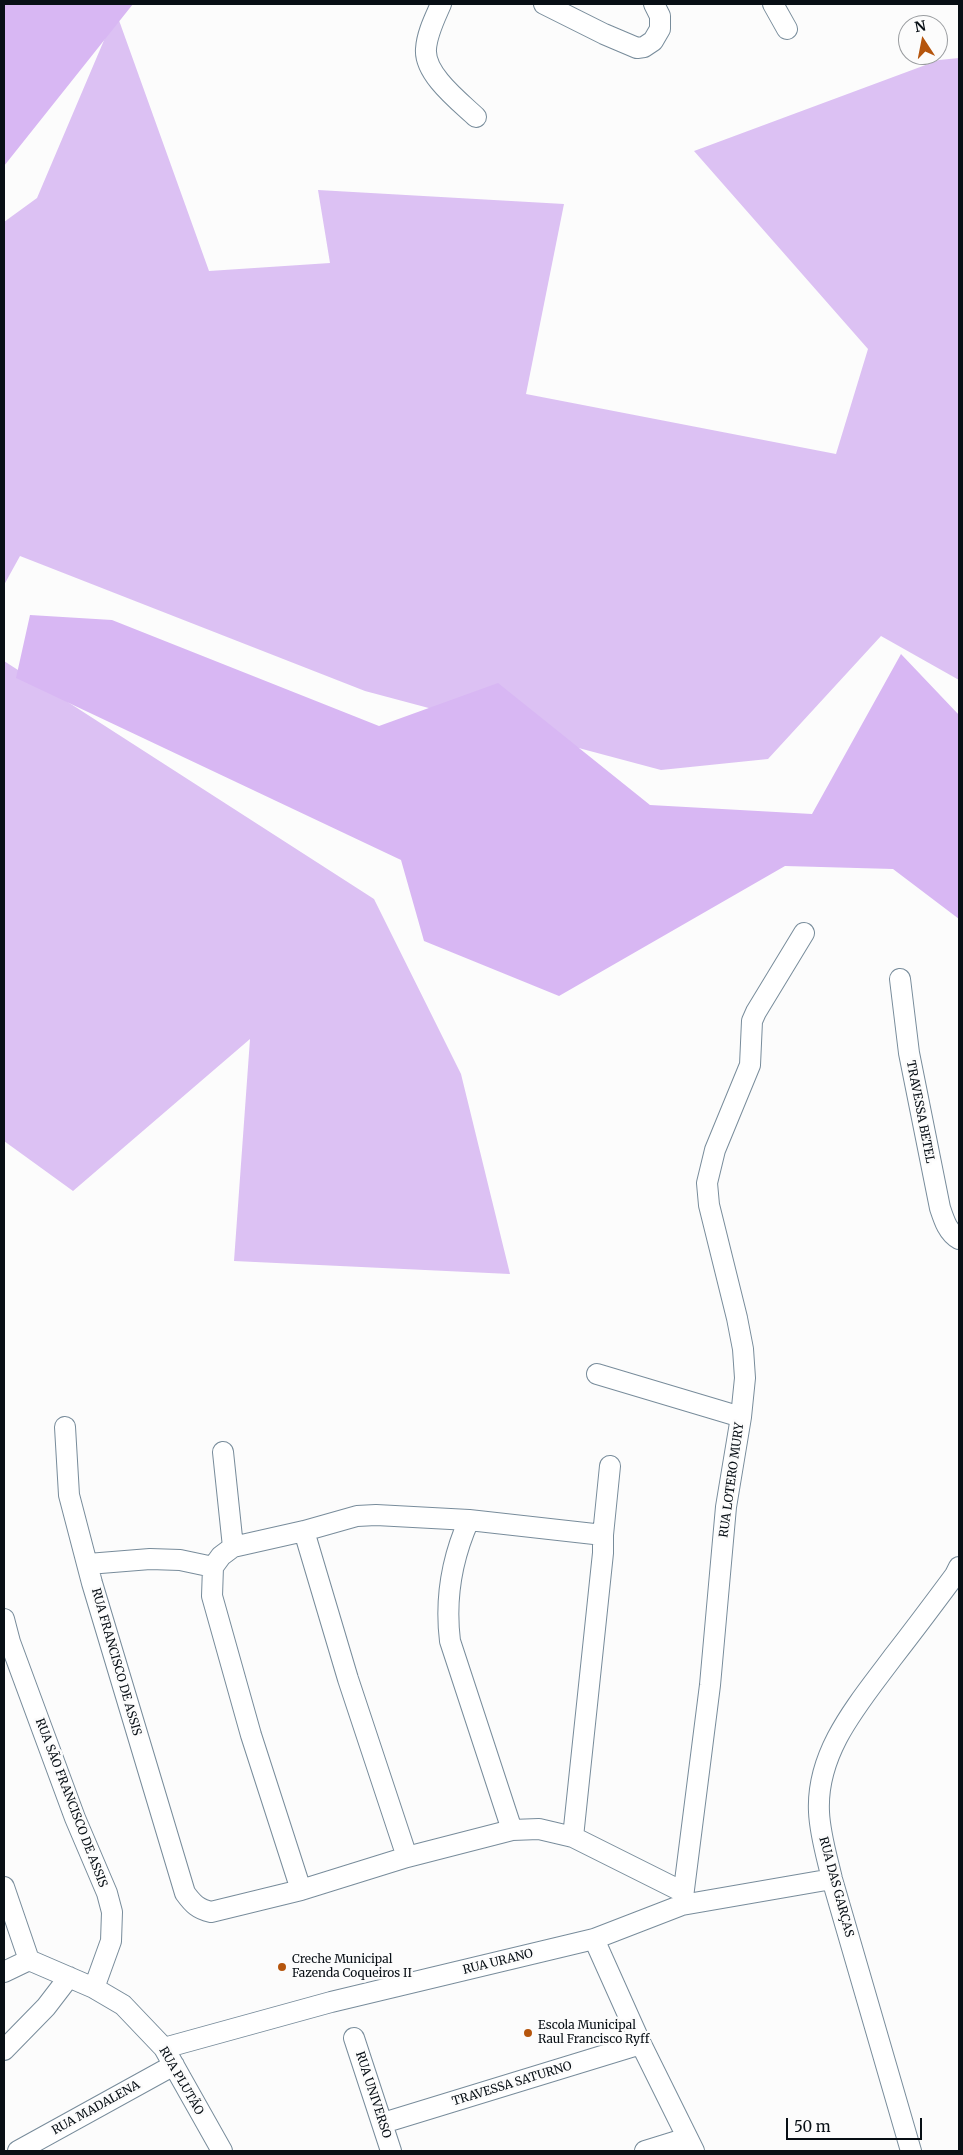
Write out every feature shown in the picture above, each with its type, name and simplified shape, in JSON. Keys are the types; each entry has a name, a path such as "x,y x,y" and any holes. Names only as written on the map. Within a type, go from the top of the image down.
{"street":[{"path":"441,4 429,31 426,50 432,69 447,89 476,117"},
{"path":"544,4 637,48 644,47 653,41 660,29 660,16 654,4"},
{"path":"773,4 787,29"},
{"name":"RUA LOTERO MURY","path":"683,1899 710,1685 726,1507 741,1417 745,1378 743,1349 709,1205 707,1183 715,1150 750,1065 751,1032 756,1012 804,933"},
{"name":"TRAVESSA BETEL","path":"900,979 908,1053 940,1208 945,1223 955,1236 959,1238"},
{"path":"597,1374 741,1417"},
{"name":"RUA FRANCISCO DE ASSIS","path":"65,1427 70,1495 88,1564 185,1893 193,1904 200,1909 211,1912 301,1890"},
{"path":"223,1452 233,1547"},
{"path":"573,1836 610,1466"},
{"path":"602,1535 469,1520 376,1515 357,1516 304,1531 233,1547 221,1556 213,1567 212,1596 251,1735 301,1890 407,1857 512,1830 539,1829 573,1836 683,1899"},
{"path":"469,1520 460,1541 448,1598 449,1634 475,1720 512,1830"},
{"path":"304,1531 348,1679 407,1857"},
{"path":"88,1564 180,1560 213,1567"},
{"name":"RUA DAS GARÇAS","path":"912,2151 832,1879 823,1844 819,1811 822,1780 829,1755 843,1726 959,1567"},
{"name":"RUA SÃO FRANCISCO DE ASSIS","path":"4,1619 10,1642 75,1818 107,1894 112,1912 111,1940 94,1988"},
{"name":"RUA URANO","path":"164,2048 331,2002 594,1939 683,1899 832,1879"},
{"path":"4,1887 9,1916 29,1960 4,1972"},
{"path":"594,1939 641,2044 690,2145 644,2151"},
{"name":"RUA PLUTÃO","path":"29,1960 94,1988 123,2005 164,2048 222,2151"},
{"path":"4,2050 46,2007 69,1977"},
{"name":"RUA UNIVERSO","path":"354,2038 391,2151"},
{"name":"TRAVESSA SATURNO","path":"383,2123 641,2044"},
{"name":"RUA MADALENA","path":"18,2151 174,2065"}],"shaded area":[{"path":"4,4 133,4 4,166"},
{"path":"116,12 209,271 330,263 318,190 564,204 526,394 836,454 868,349 694,151 926,65 948,65 948,59 959,58 959,680 881,636 768,759 661,770 365,691 20,556 4,585 4,222 37,198"},
{"path":"30,615 112,620 379,726 498,683 650,805 812,814 901,654 959,715 959,919 893,869 785,866 559,996 424,941 401,860 16,678"},
{"path":"4,661 374,899 461,1074 510,1274 234,1261 250,1039 73,1191 4,1141"}],"place":[{"name":"Creche Municipal Fazenda Coqueiros II","path":"282,1967"},
{"name":"Escola Municipal Raul Francisco Ryff","path":"528,2033"}]}
